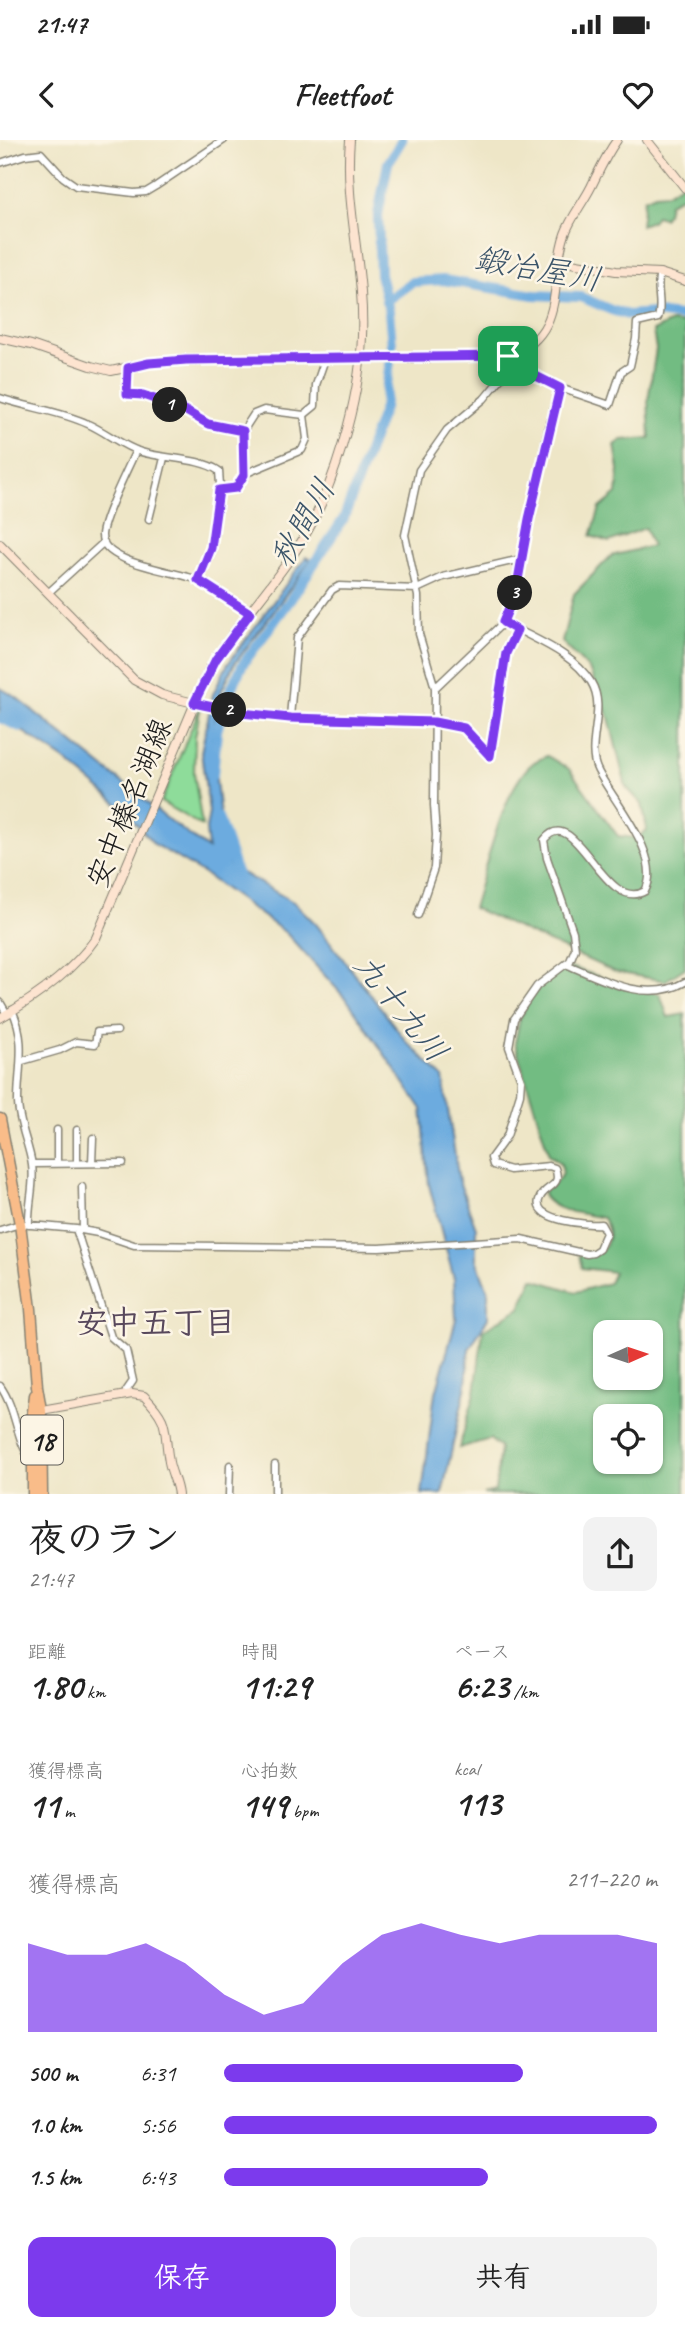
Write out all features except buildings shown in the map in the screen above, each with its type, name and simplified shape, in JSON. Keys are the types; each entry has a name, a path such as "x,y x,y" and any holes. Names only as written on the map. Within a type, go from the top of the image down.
{"highway":[{"name":"18","path":"0,1119 24,1224 37,1386 33,1494"},
{"name":"18","path":"37,1411 42,1494"}],"main road":[{"name":"安中榛名湖線","path":"6,1014 70,968 90,947 102,929 194,703 216,659 283,569 314,520 358,388 363,307 350,192 350,140"},
{"path":"0,338 31,345 111,371 149,363 186,360 509,360 540,336 551,315 562,243 570,222 617,140"},
{"path":"647,140 685,188"},
{"path":"560,261 616,271 660,274 685,281"},
{"path":"0,544 134,680 162,695 194,703"},
{"path":"37,1411 127,1395 144,1396 163,1418 167,1430 170,1465 178,1494"}],"street":[{"path":"0,163 41,153 63,177 76,186 146,192 224,140"},
{"path":"418,915 434,868 436,835 435,688 419,634 417,589 405,536 419,470 447,430 484,399 503,376 509,360 560,388 610,405 621,372 630,366 637,323 658,318 661,309 658,280 660,274"},
{"path":"219,490 236,488 244,475 243,431 254,414 264,410 304,415 314,407 316,385 325,359"},
{"path":"128,368 127,394 143,395 160,401 186,411 208,424 243,431"},
{"path":"435,688 503,622 516,591 520,559 560,388"},
{"path":"0,398 89,424 136,450 164,458 194,461 215,468 221,477 211,548 198,580"},
{"path":"244,475 302,450 307,439 304,415"},
{"path":"136,450 111,509 102,536 104,542 114,553 127,561 198,580 250,613"},
{"path":"149,519 164,458"},
{"path":"48,593 104,542"},
{"path":"290,718 297,638 332,590 339,586 417,589 443,577 520,559"},
{"path":"0,1230 24,1224 80,1230 134,1245 381,1247 521,1239 575,1253 593,1253 599,1249 605,1238 601,1224 554,1218 543,1212 539,1200 546,1189 556,1182 558,1177 555,1168 549,1166 502,1169 493,1165 491,1158 507,1136 520,1094 521,1080 509,1047 514,1019 537,986 573,956 575,941 544,849 544,840 549,833 556,831 571,836 608,881 624,892 636,895 645,891 649,875 631,821 607,788 596,767 593,755 598,725 593,685 577,664 503,622"},
{"path":"194,703 241,713 290,718 434,722 464,728 490,756 506,653 517,630"},
{"path":"566,964 616,986 660,992 685,982"},
{"path":"0,1002 6,1014 18,1024 22,1061 18,1106 32,1164 33,1182 24,1224"},
{"path":"22,1061 60,1050 76,1042 95,1044 97,1032 117,1031"},
{"path":"57,1130 57,1163"},
{"path":"77,1130 77,1163"},
{"path":"92,1163 93,1138"},
{"path":"32,1164 123,1163"},
{"path":"82,1188 80,1230 111,1337 128,1355 133,1381 126,1391 127,1395"},
{"path":"0,1386 8,1396 24,1451 34,1464"},
{"path":"229,1494 230,1465"},
{"path":"275,1465 275,1494"}],"green space":[{"path":"685,181 685,195 669,203 663,218 656,216 652,221 641,225 644,199 667,193"},
{"path":"671,322 685,324 685,968 665,981 615,972 473,908 504,809 522,774 540,759 547,756 569,769 618,836 637,838 647,830 642,804 626,787 609,718 589,669 562,642 574,594 611,556 652,546 645,528 609,542 591,536 600,508 617,494 619,469 615,445 622,440 650,438 648,400 656,349 653,331"},
{"path":"200,707 203,707 200,710 195,737 194,773 202,826 161,802"},
{"path":"563,968 574,968 660,994 668,1017 685,1014 685,1494 483,1494 495,1491 500,1448 490,1439 459,1448 475,1393 483,1330 520,1308 533,1279 576,1292 609,1283 614,1272 582,1268 579,1255 599,1253 606,1244 608,1232 603,1218 571,1212 544,1197 544,1191 560,1178 562,1169 549,1155 515,1043 520,1018 531,997 546,978"}],"water":[{"path":"306,557 311,560 233,666 218,698 212,743 219,807 230,866 295,903 316,924 407,1042 443,1077 459,1181 476,1228 476,1259 488,1291 488,1318 469,1349 466,1385 442,1494 422,1494 434,1400 456,1319 454,1279 429,1185 422,1109 348,1001 286,933 204,874 154,844 121,807 65,760 0,716 0,688 16,697 208,849 206,829 209,812 201,752 213,694 227,665"}],"waterway":[{"name":"秋間川","path":"213,774 217,731 226,699 243,664 291,599 344,518 384,408 392,345 389,311 380,274 378,215 388,163 402,140"},
{"name":"鍛冶屋川","path":"386,301 412,282 443,280 534,295 581,297 628,315 656,313 685,317"},
{"name":"九十九川","path":"0,718 20,727"},
{"name":"秋間川","path":"218,817 238,877"}],"district":[{"name":"安中五丁目","path":"156,1322"}],"route":[{"path":"508,356 510,363 560,388 520,559 516,591 503,622 517,630 506,653 490,756 464,728 434,722 290,718 241,713 194,703 216,659 250,613 198,580 211,548 219,490 236,488 244,475 243,431 208,424 186,411 160,401 143,395 127,394 128,368 186,360 508,356"}]}
